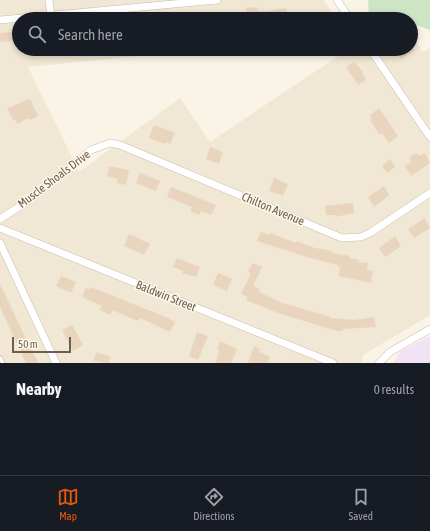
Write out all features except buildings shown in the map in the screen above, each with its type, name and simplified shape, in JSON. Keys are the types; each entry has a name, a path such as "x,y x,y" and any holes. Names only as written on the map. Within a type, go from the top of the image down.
{"street":[{"path":"49,0 50,12"},
{"path":"92,12 213,0"},
{"path":"337,0 345,12"},
{"path":"0,20 12,19"},
{"path":"375,56 430,137"},
{"name":"Chilton Avenue","path":"110,143 120,145 164,163 342,238 361,237 370,233 430,193"},
{"name":"Muscle Shoals Drive","path":"0,219 25,203 91,150 110,143"},
{"name":"Baldwin Street","path":"0,228 333,363"},
{"path":"0,243 56,363"},
{"path":"379,363 390,352 430,330"}],"lane":[{"path":"0,358 3,363"}],"shaded area":[{"path":"0,0 324,0 331,12 12,12 12,56 137,56 28,67 79,172 180,98 210,142 339,56 418,56 418,44 423,52 430,48 430,315 363,355 362,363 0,363"},
{"path":"430,336 430,363 394,363 400,352"}],"green space":[{"path":"368,0 430,0 430,30 418,25 418,12 369,12"}]}
